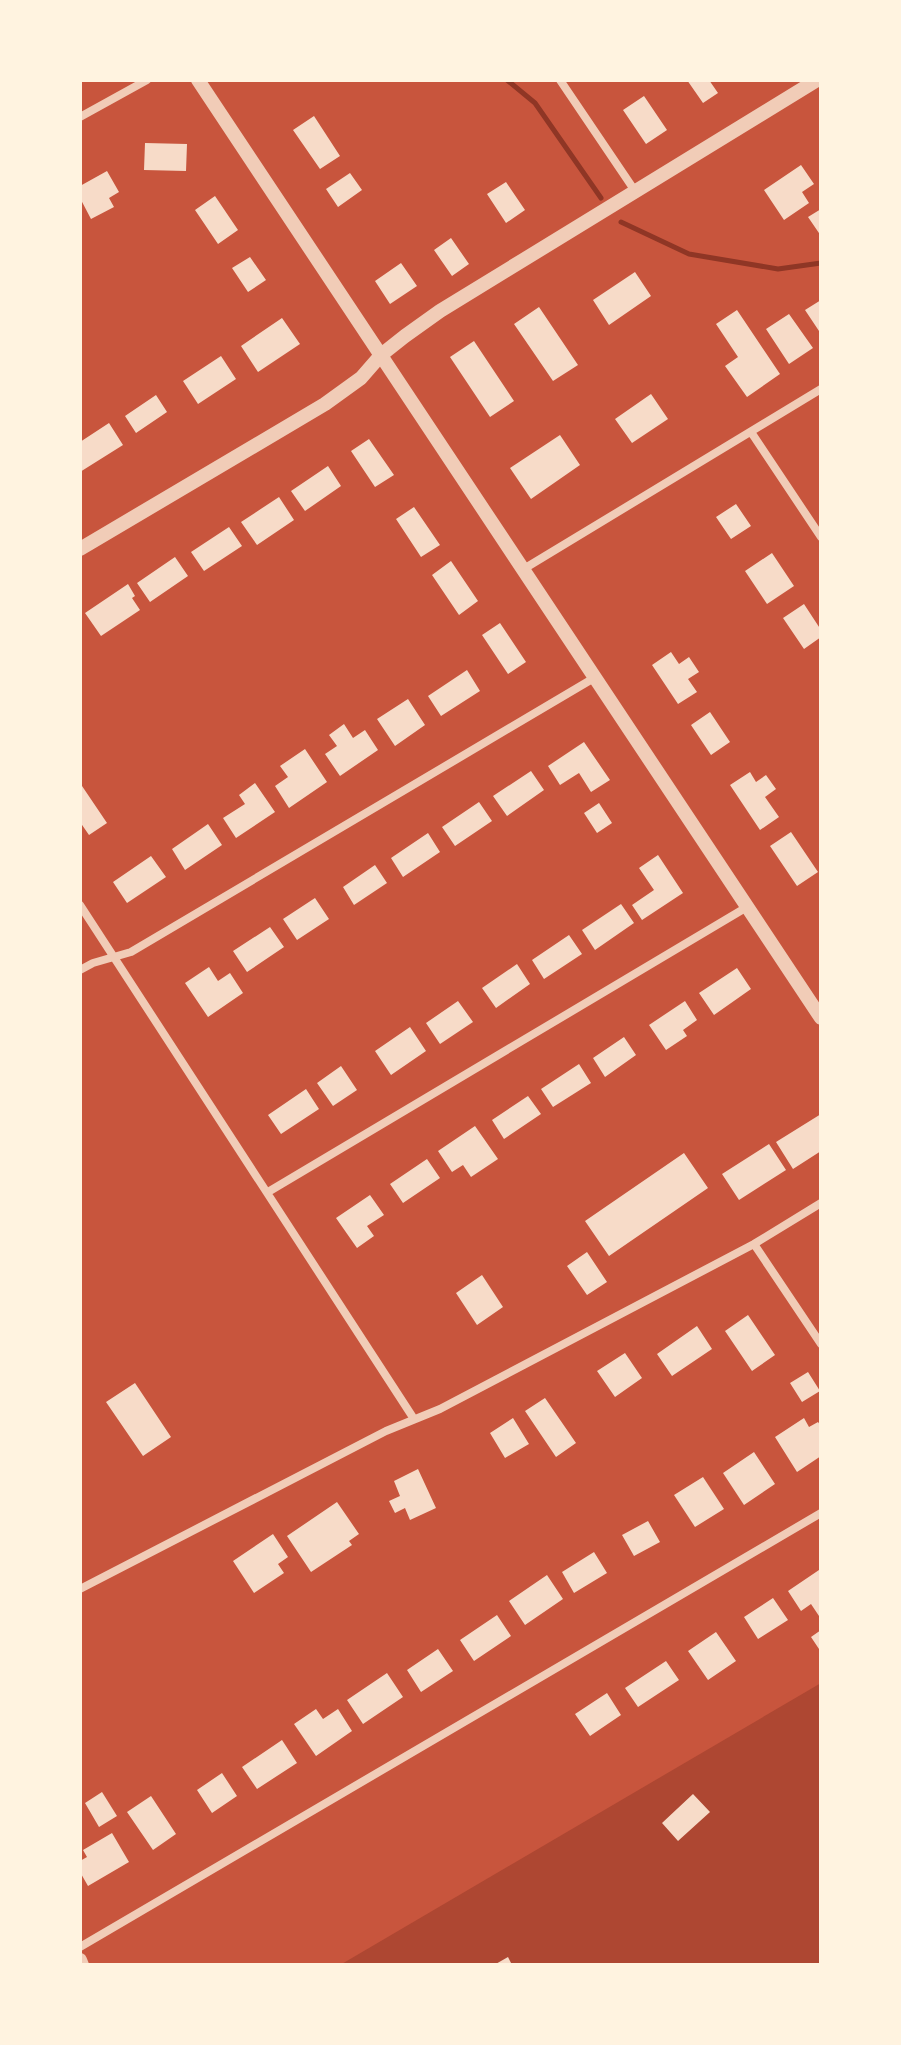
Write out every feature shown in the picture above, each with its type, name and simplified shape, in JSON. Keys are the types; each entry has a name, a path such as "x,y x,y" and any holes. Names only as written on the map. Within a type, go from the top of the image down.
{"street":[{"path":"80,117 147,80"},
{"path":"198,80 821,1018"},
{"path":"560,80 635,191"},
{"path":"80,549 325,404 361,378 381,355 440,311 817,80"},
{"path":"522,570 821,389"},
{"path":"751,432 821,537"},
{"path":"80,970 131,952 594,678"},
{"path":"80,905 414,1419"},
{"path":"268,1192 747,907"},
{"path":"80,1589 386,1431 440,1409 754,1244 821,1203"},
{"path":"754,1244 821,1344"},
{"path":"80,1947 821,1513"}],"shaded area":[{"path":"821,1683 821,1965 340,1965"}],"building":[{"path":"687,80 709,80 718,93 703,103"},
{"path":"644,96 667,130 646,144 623,110"},
{"path":"314,116 340,156 320,169 293,130"},
{"path":"145,143 187,144 186,171 144,170"},
{"path":"801,165 814,184 802,192 809,203 784,220 764,190"},
{"path":"107,171 119,192 109,198 114,207 91,219 80,198 80,186"},
{"path":"350,173 362,190 338,207 326,189"},
{"path":"506,182 525,210 506,223 487,194"},
{"path":"215,196 238,230 218,244 195,210"},
{"path":"821,209 821,236 808,217"},
{"path":"451,238 469,264 452,276 434,250"},
{"path":"250,257 266,280 248,292 232,268"},
{"path":"401,263 417,286 390,304 375,281"},
{"path":"635,272 651,296 609,325 593,300"},
{"path":"821,300 821,334 805,310"},
{"path":"539,307 578,365 553,381 514,324"},
{"path":"737,310 780,374 747,397 725,366 738,357 716,324"},
{"path":"789,314 813,348 789,364 766,329"},
{"path":"282,318 300,344 258,372 241,346"},
{"path":"474,341 514,401 490,417 450,357"},
{"path":"221,356 236,379 198,404 183,381"},
{"path":"651,394 668,419 632,443 615,419"},
{"path":"156,395 167,412 136,433 125,416"},
{"path":"109,423 123,445 80,472 80,442"},
{"path":"560,435 580,465 531,499 510,468"},
{"path":"369,439 394,475 375,487 351,451"},
{"path":"328,466 341,486 305,511 291,491"},
{"path":"279,497 294,520 257,545 241,522"},
{"path":"736,504 751,526 731,539 716,517"},
{"path":"414,507 440,545 421,557 396,519"},
{"path":"229,527 242,546 204,571 191,552"},
{"path":"772,553 794,586 767,604 745,571"},
{"path":"175,557 188,576 150,602 137,583"},
{"path":"451,561 478,601 459,615 432,575"},
{"path":"128,584 140,610 101,636 85,613"},
{"path":"804,604 821,630 821,637 804,649 783,618"},
{"path":"500,623 526,662 508,674 482,635"},
{"path":"671,652 679,664 689,657 699,672 688,679 697,692 678,704 652,665"},
{"path":"467,670 480,691 441,716 428,696"},
{"path":"408,699 425,725 395,746 377,719"},
{"path":"710,712 730,742 711,755 691,725"},
{"path":"344,724 353,738 365,730 378,750 340,776 325,754 337,746 329,735"},
{"path":"584,742 610,780 591,792 579,773 560,785 548,766"},
{"path":"305,749 327,782 289,808 275,786 288,777 280,766"},
{"path":"531,771 544,790 507,816 493,796"},
{"path":"750,772 756,782 766,775 776,789 765,797 779,817 760,830 730,785"},
{"path":"80,783 107,823 89,835 80,822"},
{"path":"255,783 275,812 236,838 223,818 245,804 239,795"},
{"path":"479,802 492,821 455,846 442,827"},
{"path":"599,803 612,823 597,833 584,813"},
{"path":"208,824 222,845 185,870 172,849"},
{"path":"791,832 818,872 797,886 770,846"},
{"path":"428,833 440,852 403,877 391,858"},
{"path":"658,855 683,893 642,920 632,905 654,890 639,868"},
{"path":"151,856 166,877 127,903 113,882"},
{"path":"375,865 387,883 354,905 343,887"},
{"path":"315,898 329,919 297,940 283,919"},
{"path":"621,904 634,923 595,950 582,930"},
{"path":"270,927 284,947 247,972 233,951"},
{"path":"569,935 582,954 544,979 532,960"},
{"path":"517,964 530,984 496,1008 482,988"},
{"path":"209,967 218,981 230,973 243,993 208,1017 185,983"},
{"path":"737,968 751,989 714,1015 699,993"},
{"path":"458,1001 473,1022 440,1044 426,1023"},
{"path":"685,1001 697,1020 683,1030 687,1036 666,1050 649,1025"},
{"path":"410,1027 426,1051 391,1075 375,1051"},
{"path":"624,1037 636,1055 605,1077 593,1058"},
{"path":"579,1064 591,1083 553,1107 541,1089"},
{"path":"341,1066 357,1090 333,1106 317,1083"},
{"path":"306,1089 319,1109 281,1134 268,1115"},
{"path":"528,1096 541,1114 504,1139 492,1120"},
{"path":"821,1114 821,1151 793,1169 776,1142"},
{"path":"475,1126 498,1159 471,1177 463,1165 452,1172 438,1151"},
{"path":"769,1144 786,1170 739,1200 722,1174"},
{"path":"684,1153 708,1188 609,1256 585,1221"},
{"path":"427,1159 440,1178 403,1203 390,1184"},
{"path":"370,1195 384,1215 367,1226 374,1236 357,1248 336,1218"},
{"path":"587,1252 607,1282 587,1295 567,1266"},
{"path":"482,1275 503,1307 477,1325 456,1293"},
{"path":"748,1315 775,1355 752,1371 725,1331"},
{"path":"697,1326 712,1349 672,1376 657,1354"},
{"path":"625,1353 642,1378 615,1397 597,1371"},
{"path":"808,1372 820,1391 802,1402 790,1383"},
{"path":"135,1383 171,1437 143,1456 106,1402"},
{"path":"545,1398 576,1443 556,1457 525,1411"},
{"path":"513,1418 529,1444 505,1458 490,1433"},
{"path":"804,1418 809,1427 818,1422 821,1426 821,1456 797,1472 775,1437"},
{"path":"754,1452 775,1484 744,1505 723,1473"},
{"path":"418,1469 436,1508 410,1520 405,1508 395,1513 389,1501 400,1496 394,1481"},
{"path":"703,1477 724,1509 695,1527 674,1495"},
{"path":"337,1502 359,1534 349,1541 352,1545 311,1572 287,1536"},
{"path":"648,1521 660,1542 634,1556 622,1535"},
{"path":"273,1534 288,1557 278,1564 284,1573 254,1593 233,1561"},
{"path":"594,1552 607,1573 574,1593 562,1572"},
{"path":"819,1570 819,1616 811,1604 801,1611 788,1591"},
{"path":"547,1575 563,1599 525,1625 509,1601"},
{"path":"773,1598 788,1620 758,1639 744,1617"},
{"path":"497,1615 511,1636 474,1661 460,1640"},
{"path":"821,1630 821,1652 811,1637"},
{"path":"716,1632 736,1661 708,1680 688,1651"},
{"path":"438,1649 453,1671 421,1692 407,1670"},
{"path":"666,1661 679,1680 638,1707 625,1688"},
{"path":"387,1673 403,1697 363,1724 347,1700"},
{"path":"607,1693 621,1715 590,1736 575,1714"},
{"path":"316,1709 323,1719 338,1709 352,1731 316,1756 294,1724"},
{"path":"282,1740 297,1763 257,1789 242,1767"},
{"path":"222,1773 237,1796 212,1813 197,1790"},
{"path":"102,1792 117,1816 99,1827 85,1803"},
{"path":"693,1794 710,1812 678,1841 662,1823"},
{"path":"151,1796 176,1834 153,1850 127,1812"},
{"path":"112,1833 129,1862 88,1886 80,1872 80,1861 87,1857 83,1850"},
{"path":"508,1957 512,1965 494,1965"}],"waterway":[{"path":"507,80 535,103 601,198"},
{"path":"621,222 689,254 778,269 821,263"}]}
